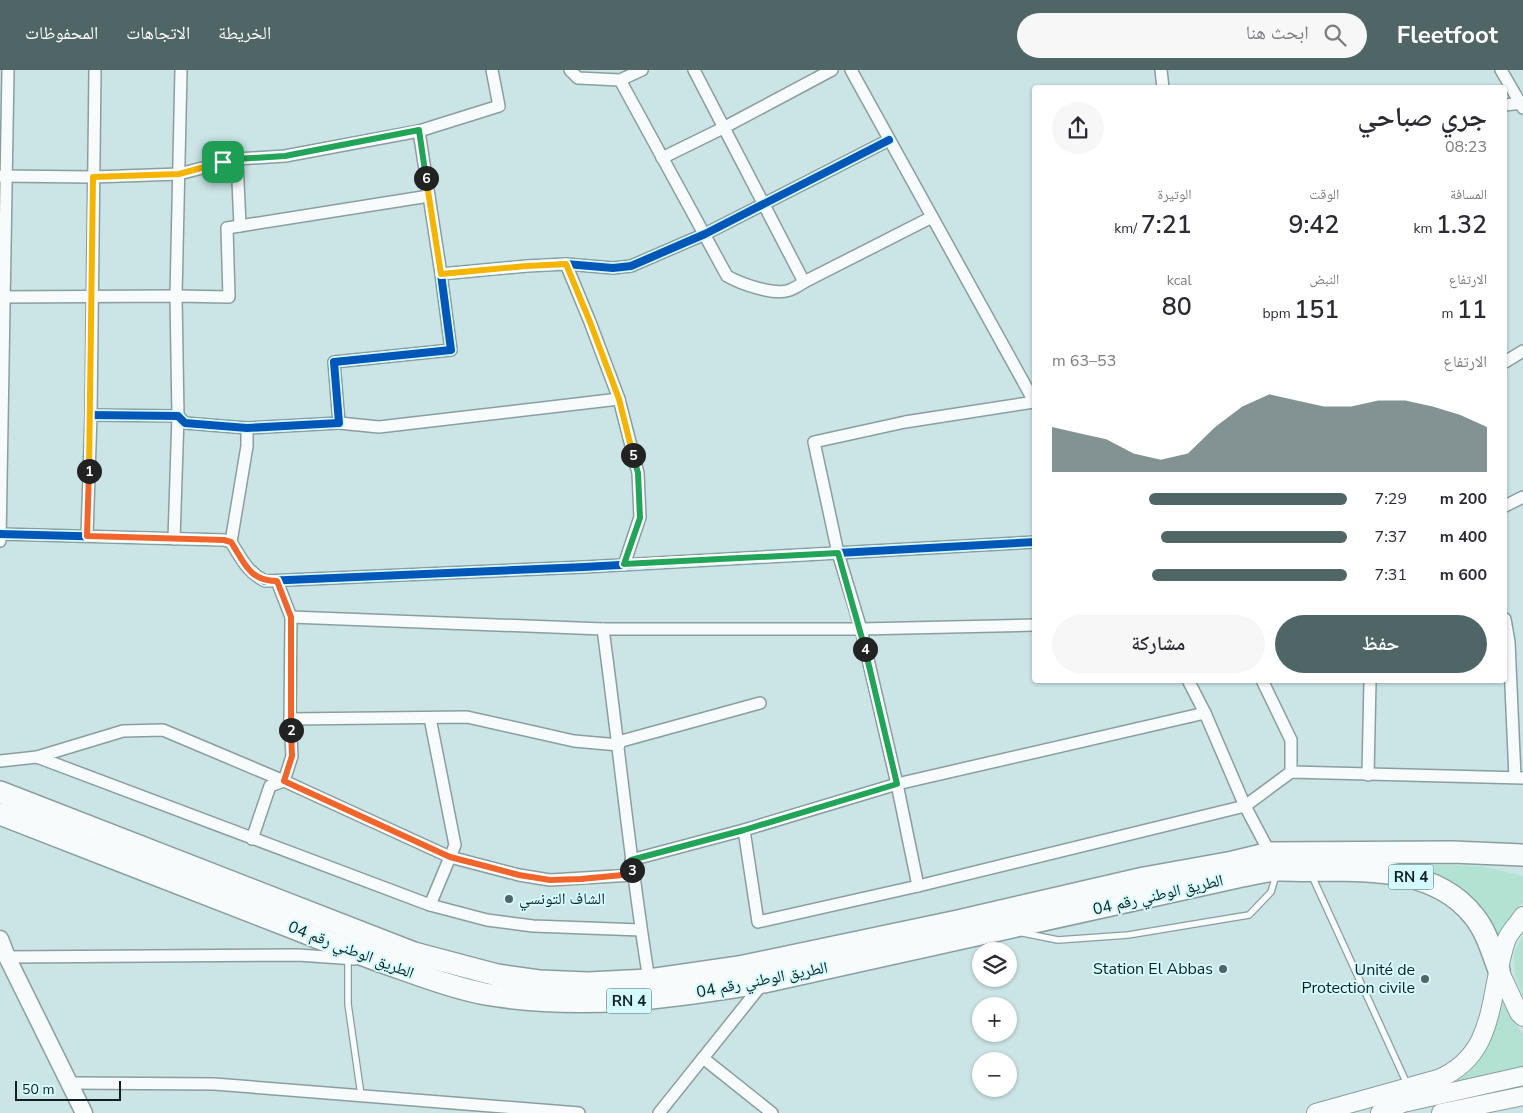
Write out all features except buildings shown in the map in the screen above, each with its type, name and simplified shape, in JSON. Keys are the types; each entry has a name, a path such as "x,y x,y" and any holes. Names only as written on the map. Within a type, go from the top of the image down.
{"highway":[{"name":"الطريق الوطني رقم 04","path":"0,792 414,953 457,966 497,975 538,981 588,983 649,980 739,967 958,921 1144,878 1233,862 1274,862 1452,852 1523,856"},
{"name":"الطريق الوطني رقم 04","path":"0,814 375,960 442,983 485,994 576,1003 626,1001 682,995 764,982 1242,876 1274,862 1310,870 1366,870 1406,876 1436,886 1462,903 1474,915 1483,931 1499,970"},
{"name":"RN 4","path":"1452,852 1523,867"}],"main road":[{"path":"1316,1113 1438,1079 1454,1072 1468,1060 1479,1044 1487,1025 1507,940 1523,916"},
{"path":"1499,970 1519,1013 1523,1017"},
{"path":"1380,1113 1403,1103 1523,1076"},
{"path":"1441,1113 1523,1096"}],"street":[{"path":"0,541 3,176 8,70"},
{"path":"87,536 91,415 95,70"},
{"path":"174,539 178,416 176,296 181,70"},
{"path":"3,176 93,177 179,174 236,159 285,156 419,130 499,106 492,70"},
{"path":"570,70 578,78 620,80 642,70"},
{"path":"694,70 804,282"},
{"path":"662,158 832,70"},
{"path":"851,70 1032,397"},
{"path":"1161,70 1164,85"},
{"path":"1501,70 1522,105"},
{"path":"620,80 728,276 740,284 778,292 789,291 932,217"},
{"path":"1507,105 1522,105"},
{"path":"339,423 334,362 452,350 419,130"},
{"path":"441,274 566,264 613,268 631,266 705,234 889,140"},
{"path":"236,159 240,226"},
{"path":"2,297 229,297 227,228 429,196"},
{"path":"566,264 619,399 638,473 640,518 624,564"},
{"path":"1507,361 1523,351"},
{"path":"91,415 178,416 185,423 247,428 339,423 379,427 619,399"},
{"path":"918,886 897,784 860,629 838,553 814,442 905,422 1032,402"},
{"path":"247,428 247,446 231,542 243,563 256,576 265,581 1032,542"},
{"path":"1507,505 1523,497"},
{"path":"0,534 224,540 231,542"},
{"path":"277,581 291,617 290,719 292,756 284,781"},
{"path":"291,617 603,629 860,629 1032,624"},
{"path":"603,629 619,744 631,860 649,980"},
{"path":"744,830 758,922 918,886 1245,806 1291,772 1519,777 1507,630"},
{"path":"1190,683 1205,713 1245,806 1274,862"},
{"path":"1263,683 1291,740 1291,772"},
{"path":"1368,774 1370,683"},
{"path":"290,719 467,717 574,741 619,744 760,703"},
{"path":"631,860 744,830 897,784 1205,713"},
{"path":"430,718 455,845 430,905"},
{"path":"0,761 37,757 123,731 162,730 284,781 450,857 519,875 550,880 633,874"},
{"path":"37,757 430,905 487,920 533,926 641,930"},
{"path":"252,839 270,786 284,781"},
{"path":"84,1113 3,949 298,956 375,960"},
{"path":"660,1113 764,982"},
{"path":"703,1058 772,1113"},
{"path":"70,1083 214,1084 580,1113"}],"lane":[{"path":"1006,929 1058,940 1128,935 1249,915 1271,892 1274,862"},
{"path":"1310,870 1409,1088"},
{"path":"348,958 348,1004 361,1095"}],"green space":[{"path":"1387,864 1481,866 1523,876 1523,902 1503,927 1497,939 1488,919 1467,892 1441,877"},
{"path":"1523,934 1523,997 1515,975 1514,953"},
{"path":"1500,997 1509,1016 1523,1034 1523,1068 1454,1083 1474,1066 1487,1046 1495,1023"}],"cycle path":[{"path":"91,415 178,416 185,423 247,428 339,423 334,362 451,350 441,274 566,264 613,268 631,266 705,234 889,140"},
{"path":"0,534 224,540 231,542 249,569 265,581 584,567 1032,542"}],"place":[{"name":"الشاف التونسي","path":"509,899"},
{"name":"Station El Abbas","path":"1223,969"},
{"name":"Unité de Protection civile","path":"1425,979"}],"route":[{"path":"419,130 441,274 566,264 619,399 638,473 640,518 624,564 838,553 860,629 897,784 744,830 631,860 633,874 550,880 519,875 450,857 284,781 292,756 290,719 291,617 277,581 265,581 256,576 247,569 231,542 224,540 87,536 91,415 93,177 179,174 223,162 236,159 285,156 419,130"}]}
